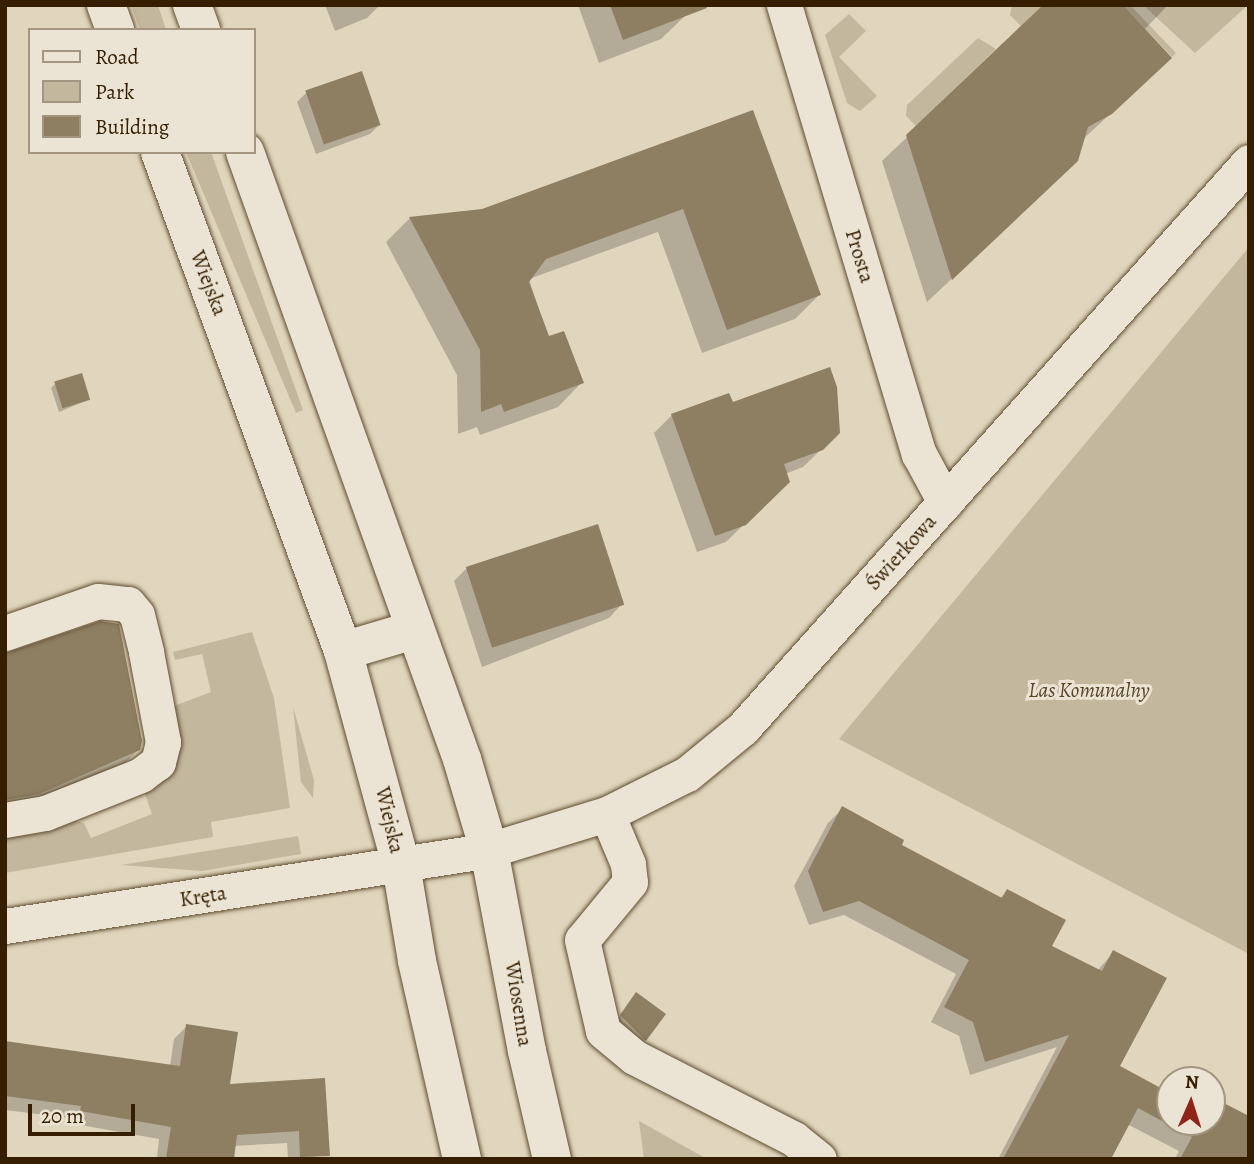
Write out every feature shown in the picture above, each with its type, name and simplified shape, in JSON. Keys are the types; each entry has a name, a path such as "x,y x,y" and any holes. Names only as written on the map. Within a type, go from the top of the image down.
{"main road":[{"path":"106,5 114,28"},
{"path":"192,5 200,28"},
{"name":"Wiejska","path":"161,154 343,651 401,866"},
{"path":"247,154 462,759 489,850"},
{"path":"343,651 414,630"},
{"name":"Wiosenna","path":"489,850 552,1159"},
{"path":"401,866 417,961 462,1159"}],"street":[{"name":"Prosta","path":"784,5 919,454 945,502"},
{"name":"Świerkowa","path":"489,850 607,814 687,774 743,728 1249,162"},
{"path":"5,633 99,601 128,604 137,615 163,742 158,762 141,775 45,813 5,820"},
{"path":"607,814 628,864 629,882 582,940 608,1038 634,1057 794,1139 819,1159"},
{"name":"Wiejska","path":"401,866 489,850"},
{"name":"Kręta","path":"5,926 401,866"}],"green space":[{"path":"131,5 158,5 165,28 139,28"},
{"path":"1012,5 1043,5 1021,26 1010,15"},
{"path":"1123,5 1130,5 1176,53 1172,57"},
{"path":"1143,5 1248,5 1195,53"},
{"path":"849,14 866,31 839,57 877,96 860,111 847,103 825,35"},
{"path":"978,38 996,49 916,126 906,116 907,105"},
{"path":"187,154 212,154 303,410 296,413"},
{"name":"Las Komunalny","path":"1249,247 1249,954 839,739"},
{"path":"252,632 274,698 290,808 211,822 213,837 5,873 5,832 72,820 84,823 91,838 152,814 145,794 174,706 211,692 202,654 175,660 173,652"},
{"path":"293,707 314,780 313,798 301,782"},
{"path":"298,836 301,854 202,871 121,865"},
{"path":"639,1121 707,1159 644,1159"}],"building":[{"path":"610,5 706,5 707,8 623,40"},
{"path":"1043,5 1123,5 1172,58 1112,114 1088,127 1078,161 952,280 906,135"},
{"path":"362,71 381,125 324,144 305,91"},
{"path":"753,110 821,295 727,330 683,209 546,259 529,282 549,336 564,331 584,383 504,412 501,404 481,412 480,350 409,217 482,209"},
{"path":"830,367 837,387 840,433 823,450 784,464 790,482 746,525 715,536 671,414 729,393 733,402"},
{"path":"82,373 90,400 62,408 54,381"},
{"path":"598,524 624,605 492,648 466,567"},
{"path":"100,621 119,624 142,741 140,750 39,794 5,800 5,653"},
{"path":"842,806 904,840 902,845 1002,898 1007,889 1066,920 1052,946 1102,971 1113,950 1167,978 1120,1066 1156,1085 1156,1118 1138,1108 1111,1159 1003,1159 1069,1035 985,1062 973,1022 944,1007 969,960 859,901 823,912 808,871"},
{"path":"636,992 666,1014 646,1041 620,1015"},
{"path":"186,1024 238,1032 230,1084 325,1078 330,1156 300,1157 299,1131 237,1135 234,1159 166,1159 171,1127 80,1111 81,1106 5,1096 5,1041 180,1066"},
{"path":"1226,1104 1249,1116 1249,1159 1180,1159 1192,1137 1190,1136 1226,1136"}]}
